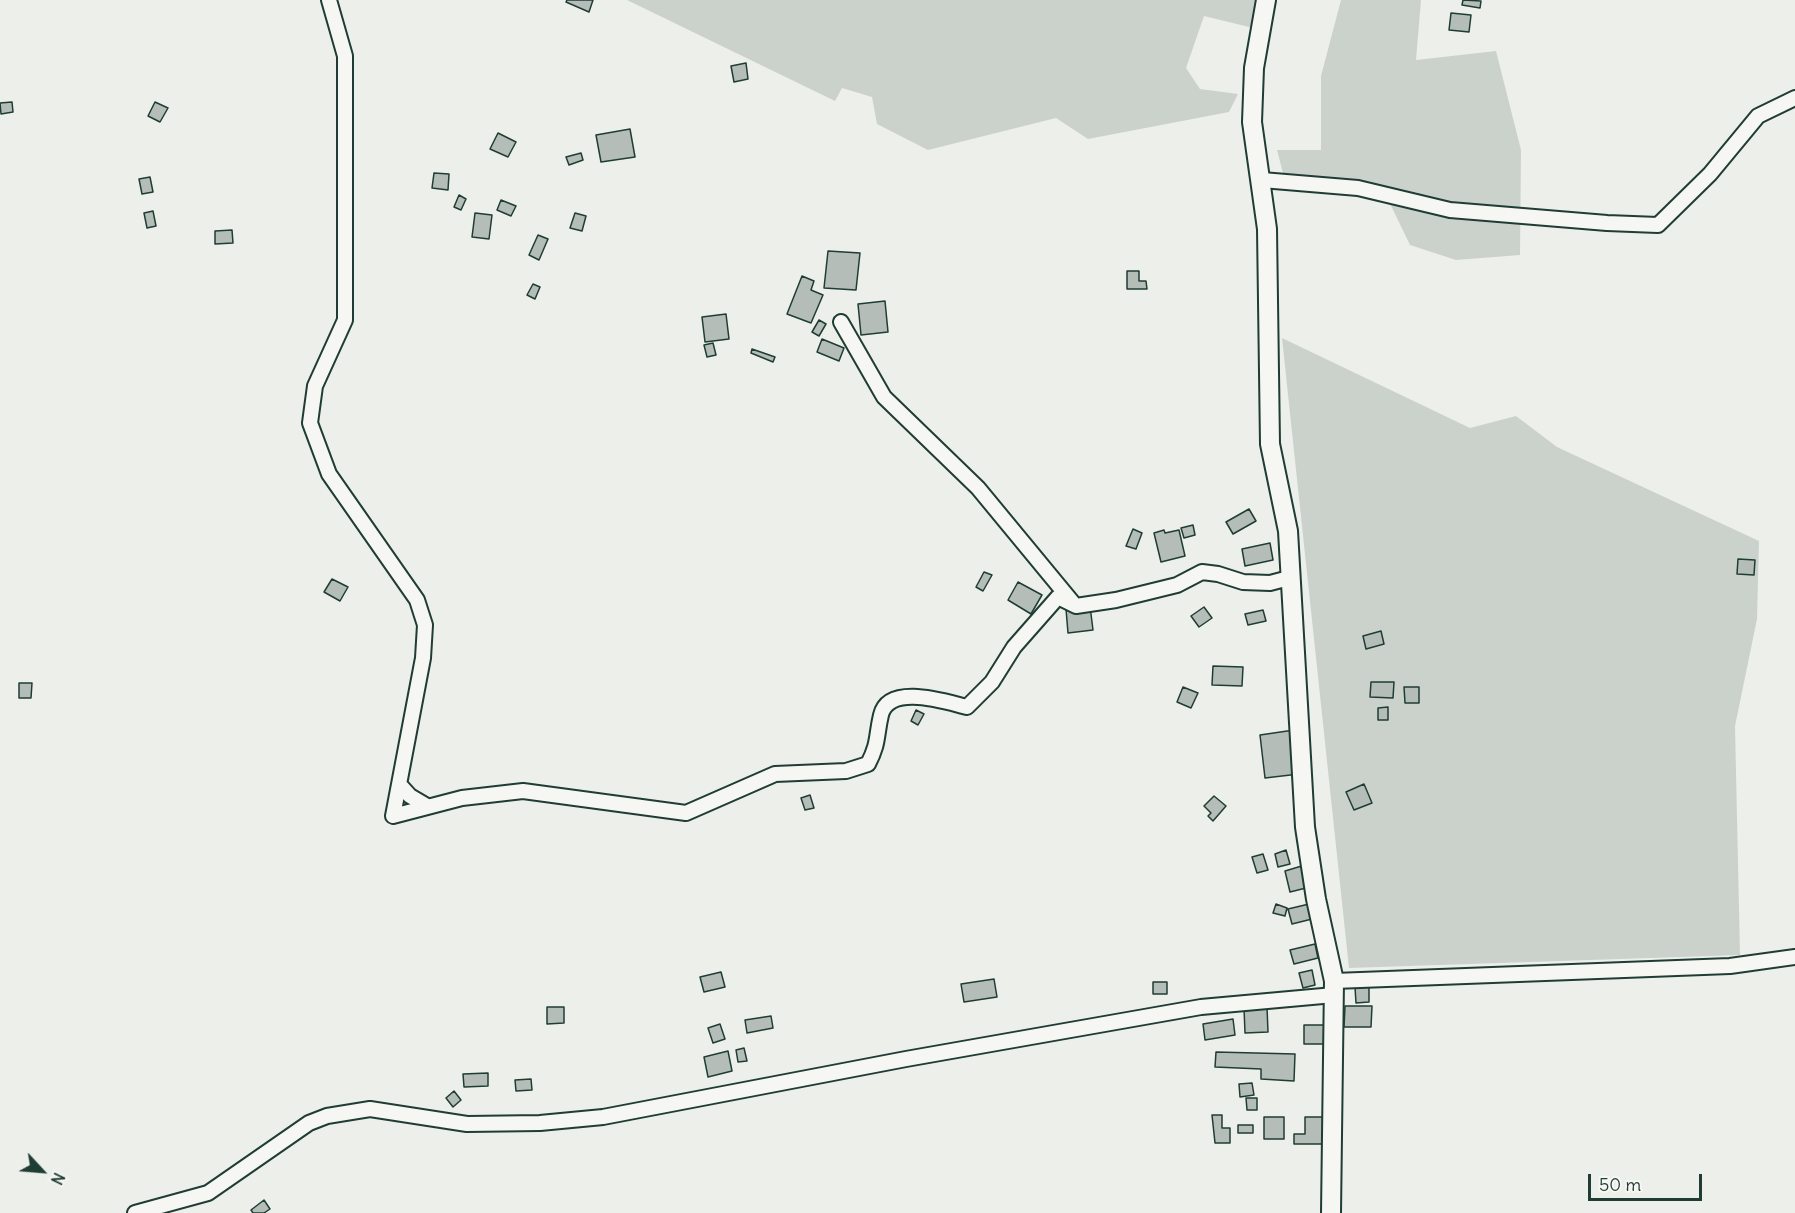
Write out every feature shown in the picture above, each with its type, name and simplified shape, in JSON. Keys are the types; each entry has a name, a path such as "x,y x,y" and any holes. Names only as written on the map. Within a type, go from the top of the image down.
{"street":[{"path":"329,0 345,56 345,320 315,386 310,423 329,474 417,600 425,625 423,658 393,816 427,806 523,791 686,813 775,774 846,771 868,764 878,745 882,712 889,703 918,696 967,707 992,682 1014,647 1058,597 1076,606 1145,594 1177,585 1202,572 1218,574 1243,582 1270,583 1289,578"},
{"path":"1266,0 1254,68 1251,122 1268,229 1270,444 1288,531 1305,827 1316,899 1334,988 1331,1213"},
{"path":"1262,180 1358,188 1450,210 1607,224 1658,225 1710,174 1758,116 1795,98"},
{"path":"841,322 884,397 978,488 1076,606"},
{"path":"400,785 410,796 427,806"},
{"path":"135,1213 208,1193 309,1123 327,1116 370,1109 467,1124 540,1123 603,1117 906,1059 1201,1008 1334,988 1730,966 1795,957"}],"shaded area":[{"path":"627,0 1256,0 1253,28 1204,16 1186,68 1200,89 1238,94 1229,112 1088,139 1056,118 928,150 877,124 872,97 842,88 835,101"},
{"path":"1341,0 1421,0 1416,60 1496,51 1521,150 1520,255 1456,260 1410,245 1382,187 1283,173 1277,150 1321,150 1321,76"},
{"path":"1282,338 1470,428 1516,416 1557,447 1759,541 1757,619 1735,726 1740,955 1349,968"}],"building":[{"path":"567,0 593,0 589,12 566,2"},
{"path":"1463,0 1481,1 1480,8 1462,5"},
{"path":"1451,13 1471,15 1469,32 1449,30"},
{"path":"746,63 748,79 734,82 731,66"},
{"path":"12,102 13,112 1,114 0,103"},
{"path":"155,102 168,108 160,122 148,116"},
{"path":"630,129 635,157 601,162 596,135"},
{"path":"498,133 516,142 508,157 490,149"},
{"path":"581,153 583,160 569,165 566,157"},
{"path":"434,173 449,174 448,190 432,188"},
{"path":"150,177 153,192 142,194 139,179"},
{"path":"459,195 466,199 461,210 454,207"},
{"path":"501,200 516,206 511,216 497,210"},
{"path":"153,211 156,226 147,228 144,213"},
{"path":"475,213 492,215 489,239 472,237"},
{"path":"575,213 586,216 582,231 570,228"},
{"path":"232,230 233,243 215,244 215,231"},
{"path":"538,235 548,239 539,260 529,255"},
{"path":"828,251 860,253 856,290 824,288"},
{"path":"1127,271 1139,271 1139,281 1146,281 1147,289 1127,289"},
{"path":"802,276 814,281 811,290 823,295 811,323 787,314"},
{"path":"533,284 540,287 535,299 527,295"},
{"path":"885,301 888,332 861,335 858,304"},
{"path":"726,314 729,339 705,342 702,317"},
{"path":"819,320 826,324 819,336 812,332"},
{"path":"822,339 844,348 839,361 817,352"},
{"path":"713,343 716,355 707,357 704,345"},
{"path":"752,349 775,357 773,362 751,353"},
{"path":"1249,509 1256,521 1233,534 1226,522"},
{"path":"1193,525 1195,535 1184,538 1181,528"},
{"path":"1133,529 1142,533 1136,549 1126,546"},
{"path":"1164,530 1165,533 1179,530 1185,556 1161,562 1154,533"},
{"path":"1270,543 1273,560 1245,566 1242,549"},
{"path":"1738,559 1755,560 1754,575 1737,574"},
{"path":"984,572 992,575 983,591 976,587"},
{"path":"332,579 348,587 340,601 324,592"},
{"path":"1018,582 1042,595 1031,614 1008,600"},
{"path":"1090,606 1093,630 1068,633 1066,609"},
{"path":"1204,607 1212,618 1199,627 1191,616"},
{"path":"1263,610 1266,621 1248,625 1245,614"},
{"path":"1381,631 1384,644 1366,649 1363,636"},
{"path":"1213,666 1243,667 1242,686 1212,685"},
{"path":"1371,682 1394,682 1393,698 1370,697"},
{"path":"19,683 32,683 31,698 19,698"},
{"path":"1183,687 1198,693 1191,708 1177,702"},
{"path":"1404,687 1419,687 1419,703 1405,703"},
{"path":"1388,707 1388,720 1378,720 1378,708"},
{"path":"916,710 924,714 918,725 911,721"},
{"path":"1294,730 1299,774 1265,778 1260,735"},
{"path":"1364,784 1372,803 1354,810 1346,792"},
{"path":"810,795 814,808 805,810 801,798"},
{"path":"1214,796 1226,806 1213,821 1208,816 1211,813 1204,806"},
{"path":"1286,850 1290,864 1278,867 1275,854"},
{"path":"1263,854 1268,870 1257,873 1252,857"},
{"path":"1305,865 1308,877 1304,878 1306,888 1290,892 1285,871"},
{"path":"1276,904 1287,908 1285,916 1273,913"},
{"path":"1309,904 1312,919 1292,924 1288,909"},
{"path":"1315,944 1318,958 1294,964 1290,950"},
{"path":"1312,970 1315,985 1303,988 1299,973"},
{"path":"721,972 725,987 704,992 700,977"},
{"path":"994,979 997,997 964,1002 961,984"},
{"path":"1153,982 1167,982 1167,994 1153,994"},
{"path":"1355,987 1369,987 1369,1002 1356,1003"},
{"path":"1345,1006 1372,1006 1371,1027 1344,1027"},
{"path":"547,1007 564,1007 564,1023 547,1024"},
{"path":"1267,1007 1268,1032 1245,1033 1244,1008"},
{"path":"771,1016 773,1028 747,1033 745,1020"},
{"path":"1233,1019 1235,1035 1205,1040 1203,1024"},
{"path":"720,1024 725,1039 713,1043 708,1028"},
{"path":"1304,1025 1324,1025 1324,1044 1304,1044"},
{"path":"744,1048 747,1061 738,1062 736,1050"},
{"path":"728,1051 732,1071 708,1077 704,1057"},
{"path":"1216,1052 1295,1054 1294,1081 1261,1079 1261,1069 1215,1067"},
{"path":"488,1073 488,1086 464,1087 463,1074"},
{"path":"531,1079 532,1090 516,1091 515,1080"},
{"path":"1252,1083 1254,1095 1240,1097 1239,1084"},
{"path":"454,1091 461,1100 453,1107 446,1098"},
{"path":"1246,1098 1257,1098 1257,1110 1247,1110"},
{"path":"1212,1115 1222,1115 1222,1128 1230,1128 1230,1143 1215,1143"},
{"path":"1264,1117 1284,1117 1284,1139 1264,1139"},
{"path":"1305,1117 1329,1117 1329,1144 1294,1144 1294,1134 1305,1134"},
{"path":"1238,1125 1253,1125 1253,1133 1238,1133"},
{"path":"264,1200 270,1209 264,1213 253,1213 251,1210"}]}
